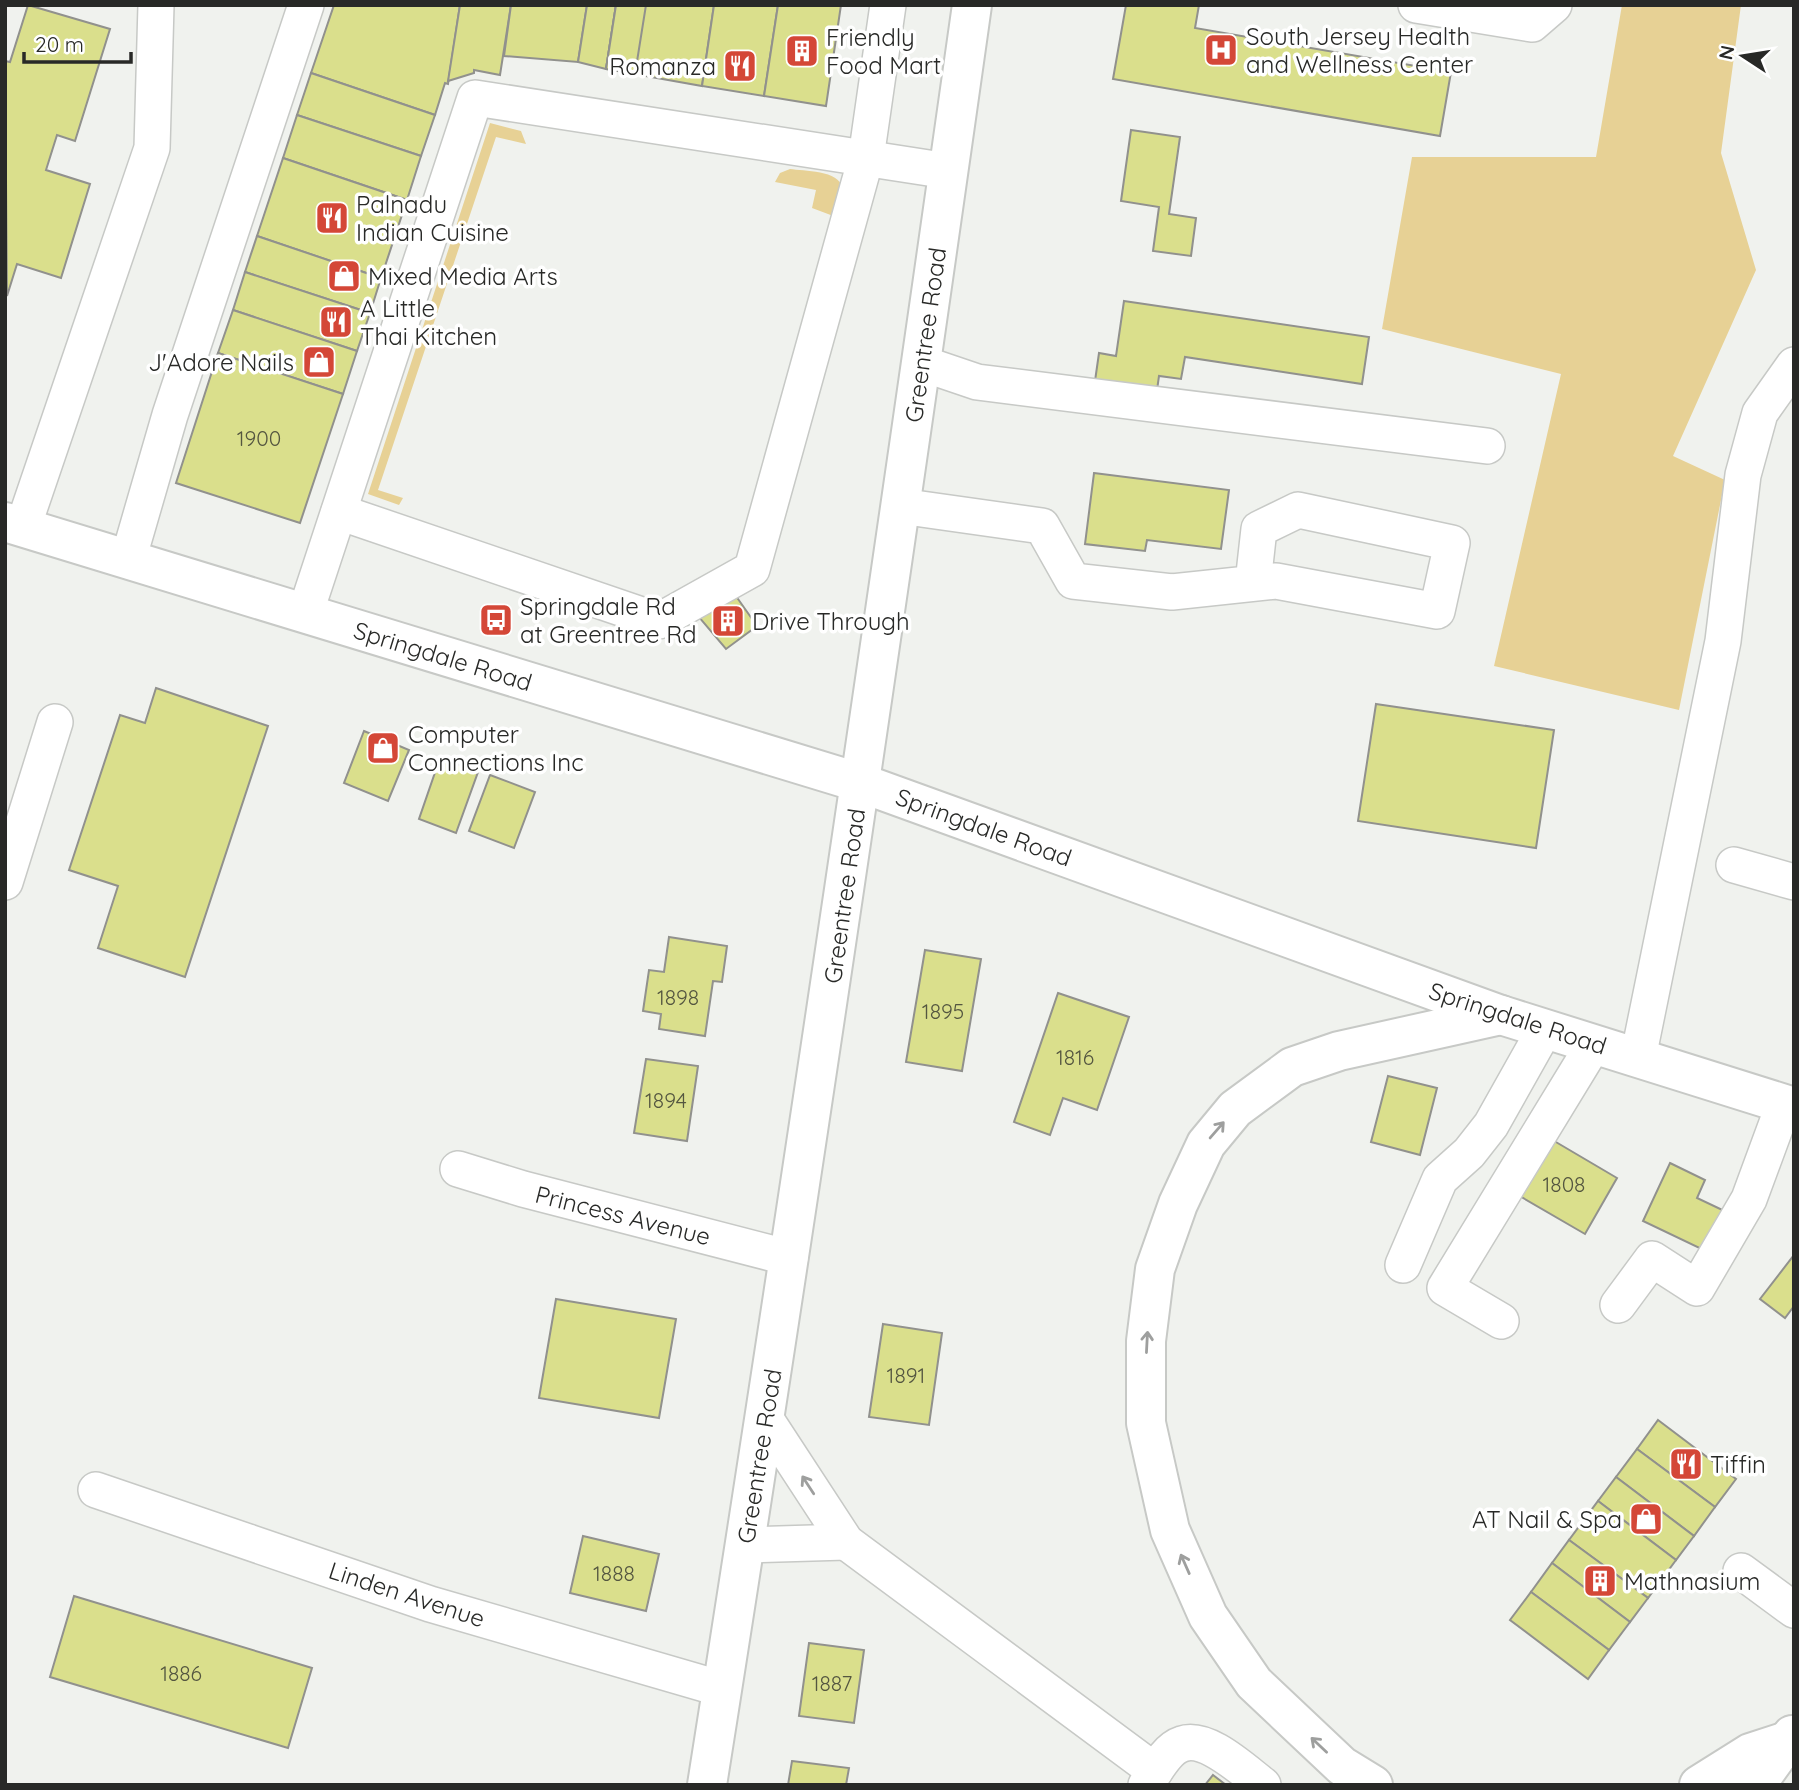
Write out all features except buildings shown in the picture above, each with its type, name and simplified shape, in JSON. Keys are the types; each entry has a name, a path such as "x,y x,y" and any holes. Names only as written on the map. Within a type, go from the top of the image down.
{"main road":[{"name":"Greentree Road","path":"707,1785 861,783 972,5"},
{"name":"Springdale Road","path":"14,524 861,783 1501,1015 1789,1106"},
{"path":"1373,1785 1342,1766 1254,1683 1208,1616 1170,1530 1146,1423 1146,1341 1155,1269 1178,1204 1206,1143 1235,1109 1273,1081 1293,1067 1339,1051 1501,1015"},
{"path":"1699,1785 1750,1752 1791,1737"},
{"path":"1756,1785 1791,1737"}],"street":[{"path":"14,524 152,148 156,5"},
{"path":"128,559 170,415 306,5"},
{"path":"339,512 659,621 752,569 866,158 888,5"},
{"path":"1416,5 1532,24 1554,5"},
{"path":"305,614 475,98 948,171"},
{"path":"921,363 977,382 1487,446"},
{"path":"1638,1058 1723,641 1743,475 1760,413 1794,365"},
{"path":"901,506 1042,526 1073,581 1172,592 1276,581 1437,611 1452,543 1298,510 1259,529 1253,583"},
{"path":"5,882 55,722"},
{"path":"1734,865 1794,882"},
{"path":"1403,1265 1440,1180 1469,1153 1491,1125 1545,1028"},
{"path":"1501,1321 1445,1287 1594,1044"},
{"path":"1618,1305 1652,1259 1698,1288 1749,1199 1789,1106"},
{"name":"Princess Avenue","path":"457,1169 523,1189 790,1258"},
{"path":"765,1418 846,1542 1151,1778 1170,1752 1182,1744 1201,1744 1216,1750 1263,1785"},
{"name":"Linden Avenue","path":"96,1490 430,1604 722,1689"},
{"path":"745,1545 846,1542"},
{"path":"1741,1571 1794,1610"}],"shaded area":[{"path":"1622,5 1741,5 1721,153 1756,270 1673,456 1725,480 1679,710 1494,666 1561,374 1382,329 1412,157 1596,157"},
{"path":"490,123 521,131 526,144 496,137 378,490 403,498 399,505 368,494"},
{"path":"790,169 820,172 840,182 842,195 836,217 812,208 816,190 775,182 780,173"}],"place":[{"name":"South Jersey Health and Wellness Center","path":"1221,50"},
{"name":"Friendly Food Mart","path":"802,51"},
{"name":"Romanza","path":"740,66"},
{"name":"Palnadu Indian Cuisine","path":"332,218"},
{"name":"Mixed Media Arts","path":"344,276"},
{"name":"A Little Thai Kitchen","path":"336,322"},
{"name":"J'Adore Nails","path":"319,362"},
{"name":"Springdale Rd at Greentree Rd","path":"496,620"},
{"name":"Drive Through","path":"728,621"},
{"name":"Computer Connections Inc","path":"383,748"},
{"name":"Tiffin","path":"1686,1464"},
{"name":"AT Nail & Spa","path":"1646,1519"},
{"name":"Mathnasium","path":"1600,1581"}]}
